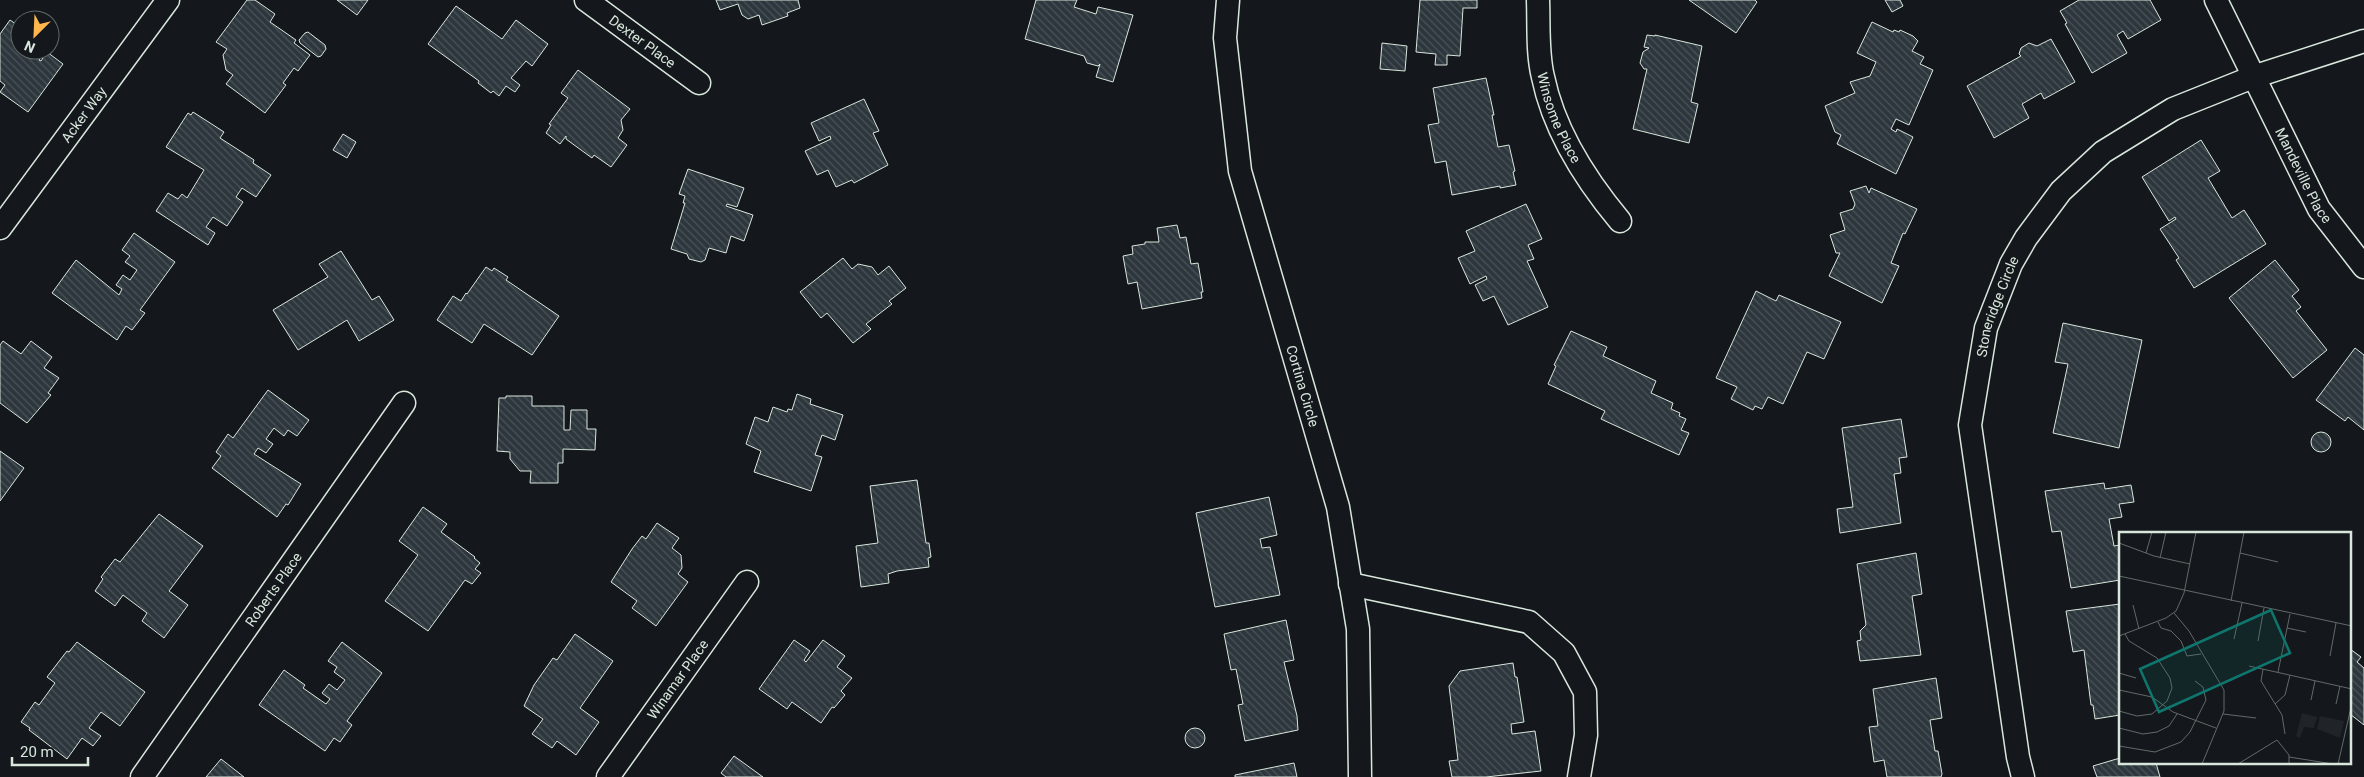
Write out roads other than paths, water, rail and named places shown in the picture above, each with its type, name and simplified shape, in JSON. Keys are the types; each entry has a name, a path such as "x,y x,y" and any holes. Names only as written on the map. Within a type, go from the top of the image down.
{"street":[{"name":"Acker Way","path":"0,228 168,0"},
{"name":"Dexter Place","path":"586,0 699,84"},
{"name":"Cortina Circle","path":"1228,0 1225,38 1240,171 1338,507 1358,630 1360,777"},
{"name":"Winsome Place","path":"1538,0 1542,75 1555,120 1593,188 1620,221"},
{"name":"Mandeville Place","path":"2216,0 2319,209 2364,267"},
{"name":"Stoneridge Circle","path":"2022,777 2016,748 1970,425 1990,314 2010,264 2026,238 2062,192 2103,152 2173,108 2253,77 2364,41"},
{"name":"Roberts Place","path":"142,777 404,403"},
{"name":"Winamar Place","path":"608,777 747,582"},
{"path":"1350,584 1529,622 1564,653 1585,692 1586,735 1579,777"}]}
